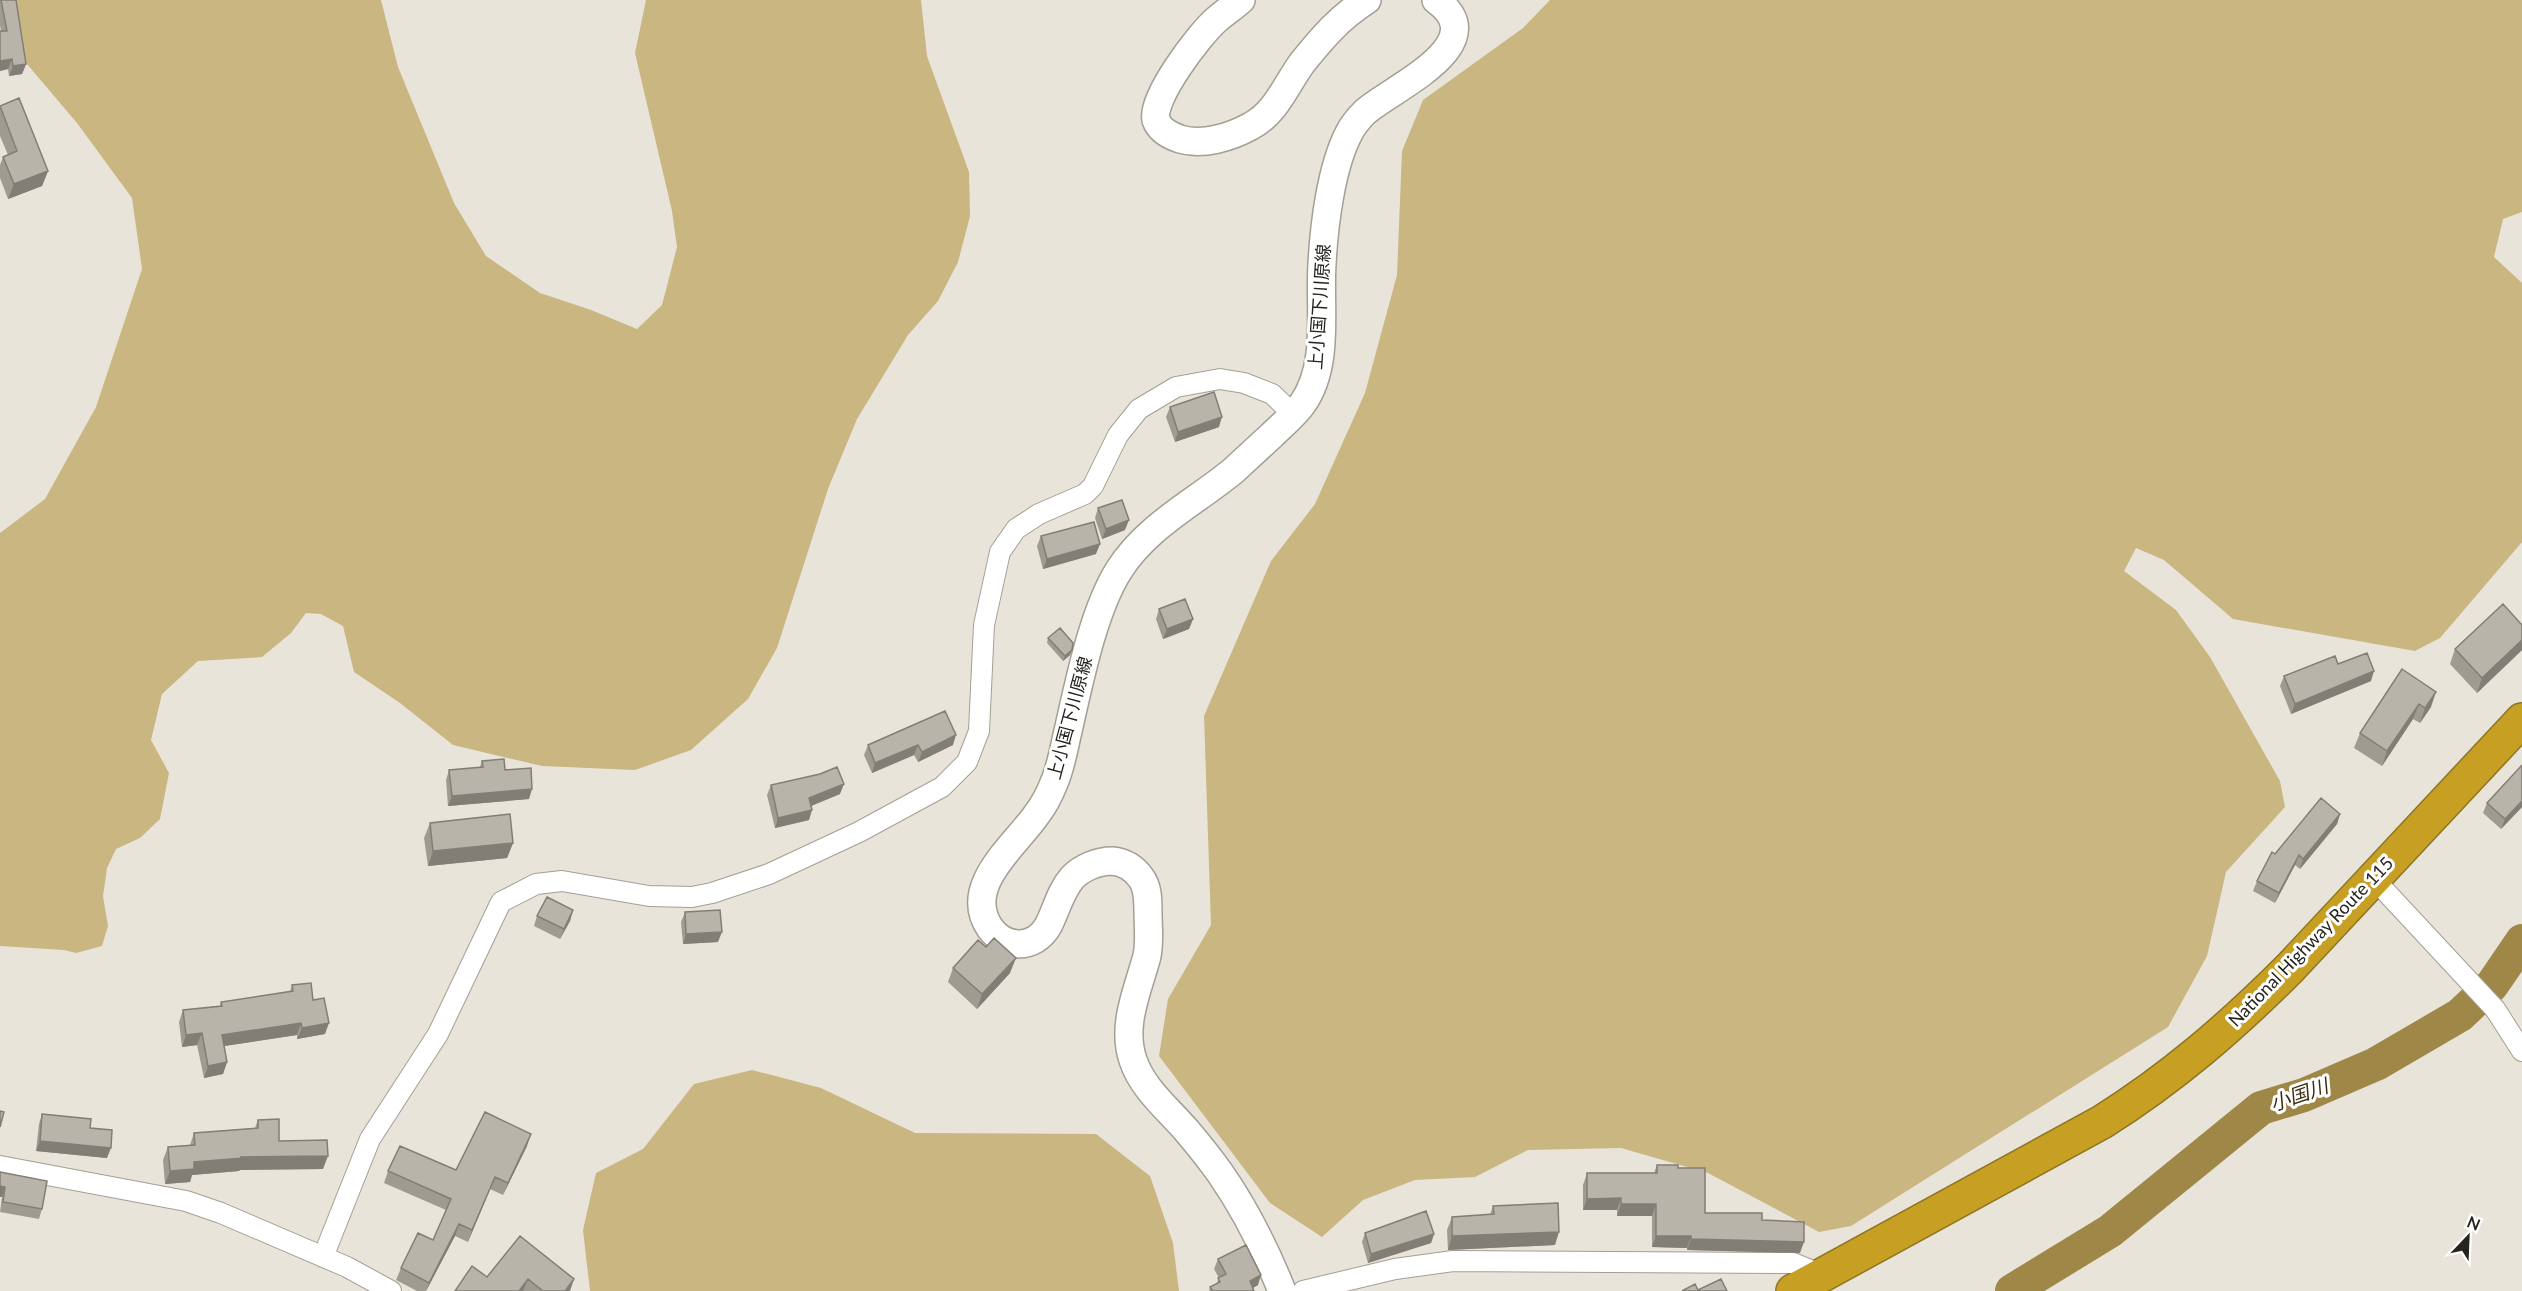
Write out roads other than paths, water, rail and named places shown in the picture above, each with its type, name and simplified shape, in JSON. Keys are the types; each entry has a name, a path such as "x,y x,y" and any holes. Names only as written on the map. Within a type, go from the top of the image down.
{"highway":[{"name":"National Highway Route 115","path":"1805,1285 2102,1122 2151,1091 2254,1004 2522,720"}],"main road":[{"path":"1241,0 1214,21 1177,66 1157,105 1156,120 1167,134 1187,141 1220,139 1252,126 1277,104 1301,65 1339,19 1367,0"},
{"name":"上小国下川原線","path":"1282,1291 1241,1208 1220,1173 1188,1132 1151,1092 1133,1061 1129,1034 1133,1000 1148,953 1148,899 1145,882 1131,866 1111,861 1091,865 1072,878 1053,911 1046,929 1034,940 1021,945 1006,943 991,931 984,917 983,889 994,866 1039,812 1056,780 1091,640 1109,590 1119,571 1138,545 1164,522 1232,472 1304,402 1317,373 1322,261 1333,177 1349,133 1364,112 1431,67 1447,49 1453,33 1452,21 1445,6 1436,0"}],"street":[{"path":"323,1257 370,1139 438,1034 501,902 536,884 562,881 649,896 692,897 712,893 769,874 859,832 942,787 967,762 979,731 986,616 1000,552 1016,529 1039,514 1085,494 1093,486 1118,435 1138,409 1176,387 1220,379 1244,383 1272,394 1293,414"},
{"path":"2374,879 2495,1010 2522,1051"},
{"path":"0,1166 186,1201 221,1213 323,1257 386,1290"},
{"path":"1303,1291 1395,1269 1453,1261 1793,1263 1810,1270 1805,1285"}],"waterway":[{"name":"小国川","path":"2012,1291 2110,1231 2261,1108 2304,1095 2376,1064 2460,1015 2492,985 2522,941"}]}
